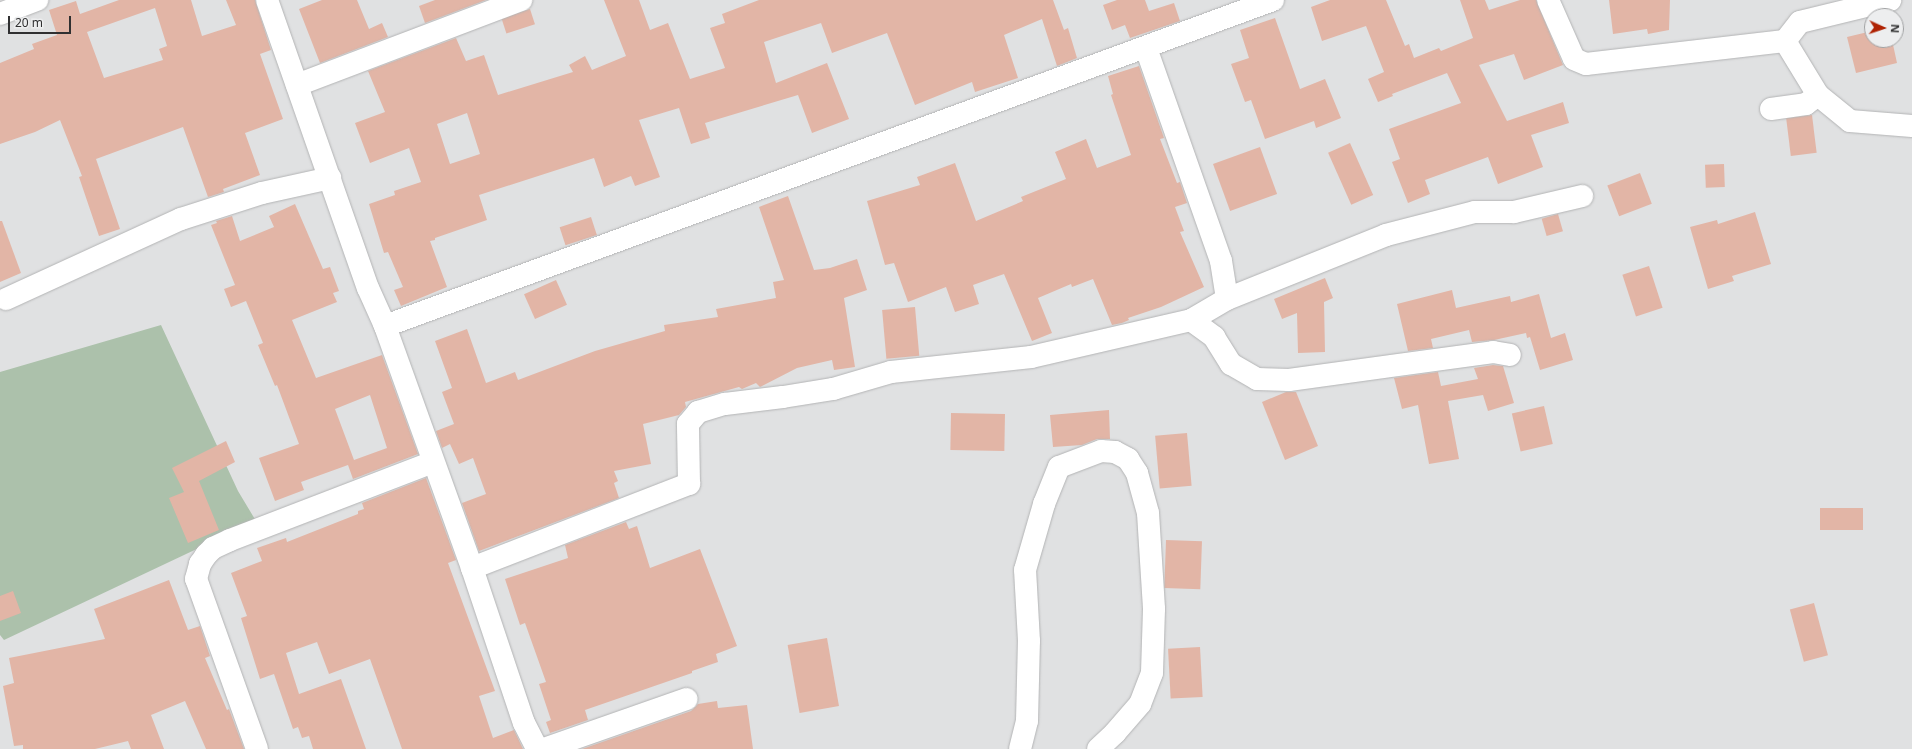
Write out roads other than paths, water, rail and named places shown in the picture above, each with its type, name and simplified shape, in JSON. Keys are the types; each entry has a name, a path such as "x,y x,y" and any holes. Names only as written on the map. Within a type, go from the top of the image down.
{"street":[{"path":"0,14 38,0"},
{"path":"267,0 368,288 386,326 433,462 472,568 524,723 537,749"},
{"path":"297,85 521,0"},
{"path":"386,326 1146,48 1273,0"},
{"path":"1548,0 1574,59 1586,64 1785,40 1800,22 1890,0"},
{"path":"1785,40 1818,95 1850,121 1912,126"},
{"path":"1146,48 1219,255 1228,299"},
{"path":"1771,109 1806,104 1818,95"},
{"path":"6,299 181,219 262,193 330,178"},
{"path":"472,568 689,484 688,424 698,412 725,404 783,398 833,389 890,372 1030,357 1190,320 1228,299 1386,235 1475,212 1514,212 1582,196"},
{"path":"1190,320 1214,337 1231,364 1257,379 1289,380 1493,352 1510,355"},
{"path":"1020,749 1027,722 1029,641 1025,570 1044,504 1058,467 1101,451 1115,452 1128,459 1137,473 1148,513 1154,609 1152,673 1140,704 1115,733 1098,749"},
{"path":"257,749 196,579 203,559 213,548 230,540 433,462"},
{"path":"544,749 687,700"}]}
